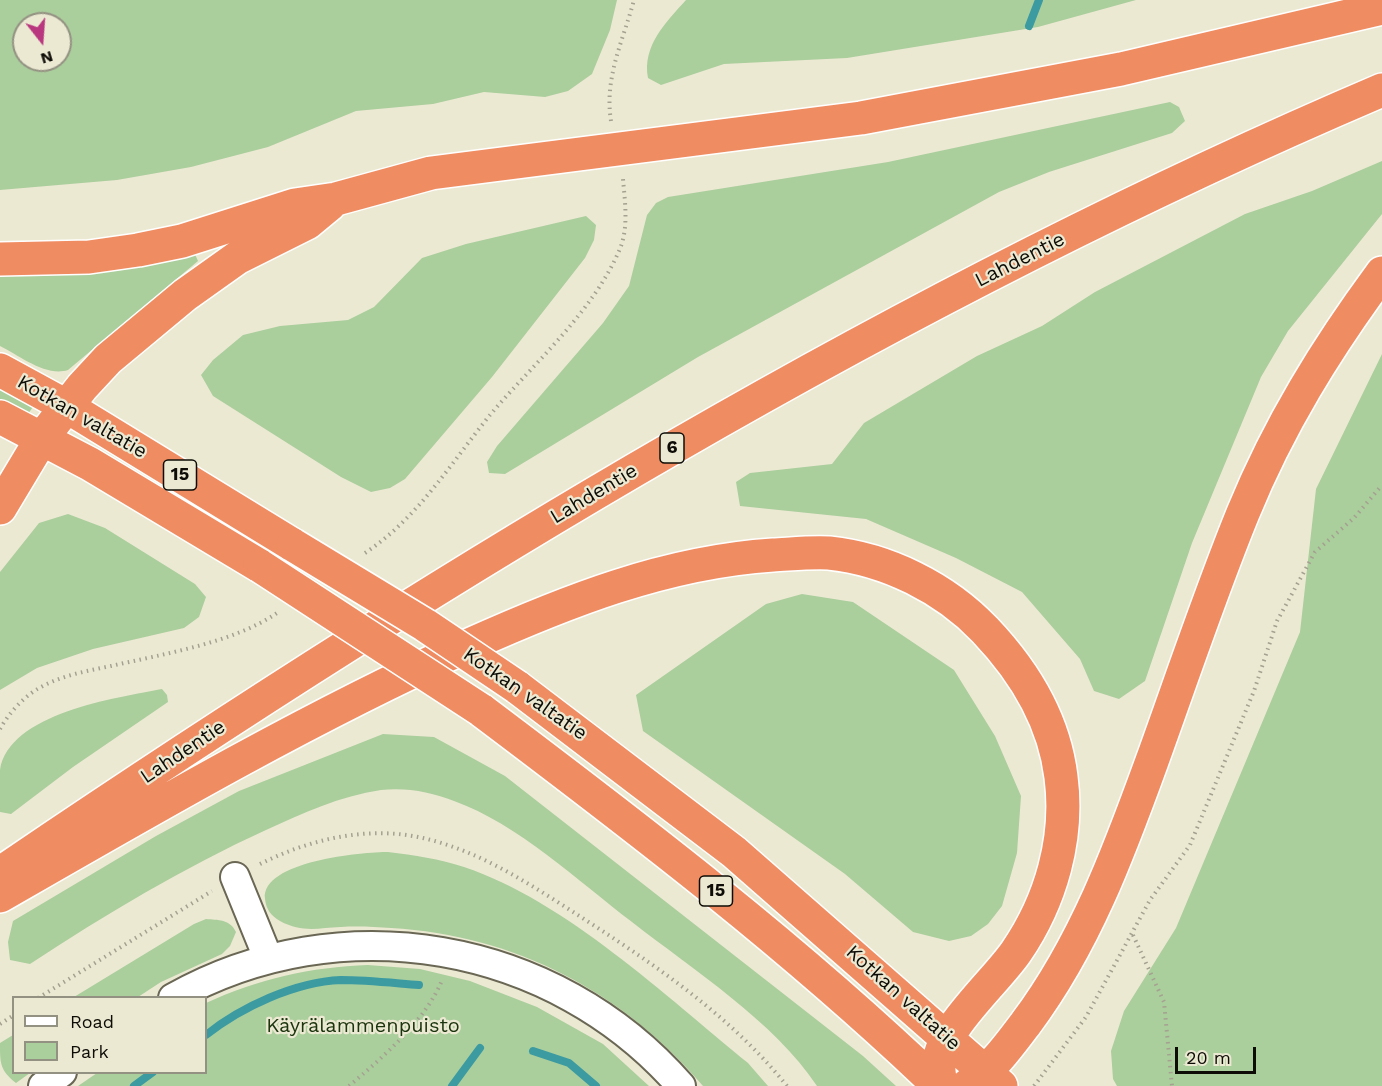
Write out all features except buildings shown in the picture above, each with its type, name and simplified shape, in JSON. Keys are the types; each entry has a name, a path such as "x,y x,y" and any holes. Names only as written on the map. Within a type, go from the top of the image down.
{"highway":[{"path":"0,259 78,258 138,250 182,241 295,205 336,199 431,173 861,118 1132,66 1382,9"},
{"name":"Lahdentie","path":"0,873 234,717 484,560 662,454 951,295 1081,229 1382,90"},
{"path":"0,508 42,438 66,406 108,359 185,295 237,258 307,223 336,199"},
{"path":"985,1082 1047,994 1080,937 1118,856 1243,513 1286,418 1327,351 1382,273"},
{"name":"Kotkan valtatie","path":"0,370 66,406 294,544 425,626 582,733 734,852 946,1036 985,1082"},
{"name":"Kotkan valtatie","path":"0,417 42,438 260,566 481,710 632,824 786,948 869,1019 940,1086"},
{"path":"0,896 311,720 501,631 591,594 691,565 744,557 827,553 862,558 903,572 971,615 1022,674 1045,715 1061,775 1062,836 1047,893 1016,952 946,1036 939,1062 940,1086"}],"street":[{"path":"235,877 268,958"},
{"path":"177,996 219,974 268,958 321,947 377,944 450,954 499,966 579,1002 642,1048 681,1086"},
{"path":"43,1086 59,1074"}],"path":[{"path":"611,125 608,99 610,78 634,0"},
{"path":"358,558 378,545 417,509 490,416 595,295 621,248 626,210 622,177"},
{"path":"1034,1086 1086,1017 1133,935 1150,900 1190,845 1254,691 1277,621 1309,562 1315,552 1354,518 1382,485"},
{"path":"0,729 23,700 49,683 68,675 162,654 233,634 281,610"},
{"path":"1133,935 1164,1002 1172,1086"},
{"path":"349,1086 380,1060 435,998 450,954"}],"green space":[{"path":"0,0 617,0 610,30 592,74 568,91 545,97 484,92 433,104 356,111 268,147 191,167 117,180 0,190"},
{"path":"686,0 1136,0 1038,27 847,58 724,64 661,85 648,78 649,55 657,35"},
{"path":"1170,102 1179,107 1185,121 1172,133 1049,172 999,192 698,357 505,474 489,473 487,462 497,446 603,323 629,286 647,215 656,203 668,197 888,162"},
{"path":"1382,161 1382,214 1288,331 1261,377 1192,543 1145,681 1119,699 1094,691 1080,659 1022,592 956,558 866,519 740,506 736,482 750,473 832,464 864,423 977,356 1042,326 1095,292 1245,214 1312,191"},
{"path":"586,216 596,225 594,240 585,258 492,377 405,479 390,488 371,492 341,477 213,396 201,375 213,360 243,335 280,326 348,320 374,307 422,258 466,244"},
{"path":"194,252 198,261 68,370 51,371 42,368 0,346 0,274 73,270"},
{"path":"1382,354 1382,1086 1117,1086 1113,1079 1111,1051 1124,1011 1176,928 1300,632 1316,489"},
{"path":"0,380 37,401 26,417 0,403"},
{"path":"68,514 105,528 195,584 206,597 199,617 184,628 93,649 37,668 0,690 0,572 39,523"},
{"path":"802,594 853,602 954,670 995,736 1021,796 1017,853 1002,906 988,924 971,936 949,941 913,932 845,874 643,731 636,695 766,604"},
{"path":"162,689 167,695 168,702 73,767 11,814 0,812 0,770 8,751 23,735 43,722 67,712 119,697"},
{"path":"383,734 434,737 505,776 863,1056 896,1086 817,1086 779,1040 756,1018 547,855 478,811 446,798 418,791 381,790 336,801 308,811 175,876 87,927 30,964 10,960 8,942 13,921 156,836 239,791"},
{"path":"388,852 464,867 502,882 539,902 576,926 649,981 748,1063 768,1086 703,1086 672,1053 638,1023 602,997 564,974 523,956 481,942 437,933 373,927 310,929 296,927 277,919 268,909 265,899 268,886 279,876 296,867 337,857"},
{"path":"206,919 219,920 227,922 236,932 230,946 222,954 161,982 140,996 76,996"},
{"name":"Käyrälammenpuisto","path":"368,965 420,969 470,981 537,1007 603,1044 649,1086 78,1086 96,1074 207,1074 207,1003 265,981 326,968"},
{"path":"12,1036 12,1074 29,1074 16,1083 2,1066 0,1043"}],"waterway":[{"path":"1029,26 1039,0"},
{"path":"207,1034 252,1006 305,986 341,980 419,985"},
{"path":"452,1086 480,1048"},
{"path":"533,1051 569,1063 596,1086"},
{"path":"134,1086 150,1074"}]}
